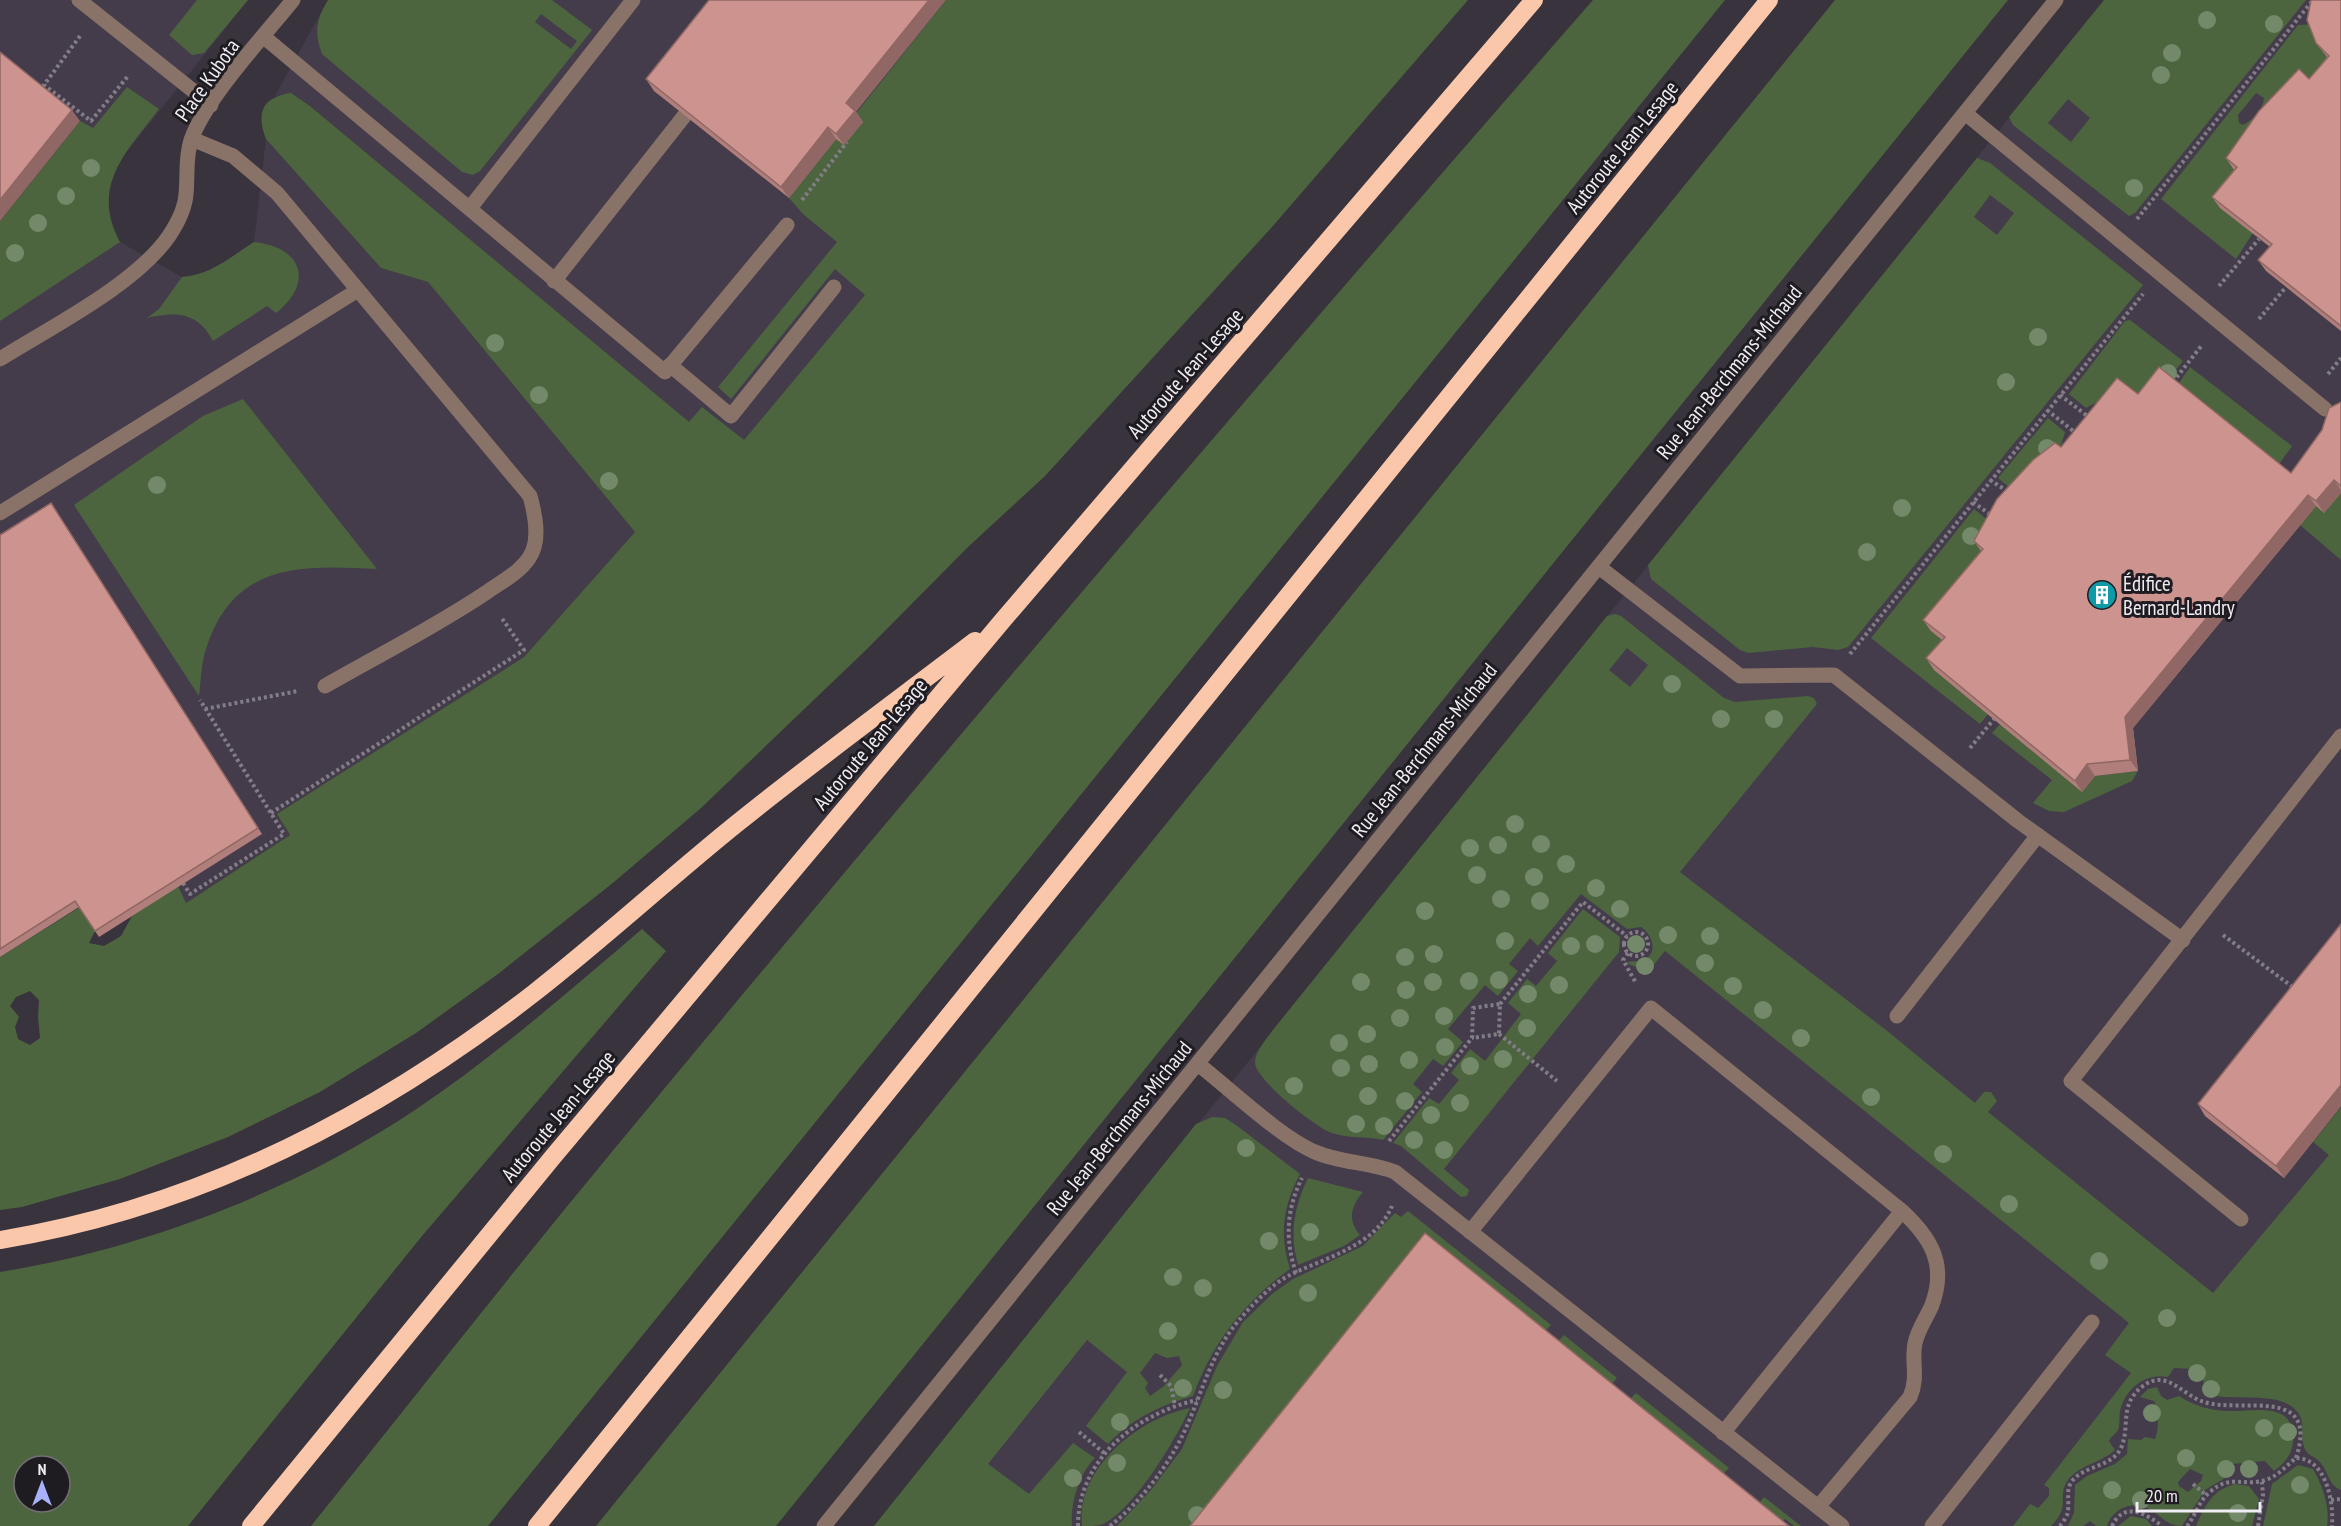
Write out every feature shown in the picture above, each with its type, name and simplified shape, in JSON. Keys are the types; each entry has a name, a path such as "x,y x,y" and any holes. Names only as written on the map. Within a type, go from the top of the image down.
{"highway":[{"name":"Autoroute Jean-Lesage","path":"251,1526 552,1158 1003,620 1534,0"},
{"name":"Autoroute Jean-Lesage","path":"537,1526 1769,0"},
{"path":"0,1240 128,1211 231,1175 324,1129 389,1092 440,1060 532,994 736,825 1003,620"}],"street":[{"path":"79,0 211,105"},
{"name":"Place Kubota","path":"0,359 122,282 168,237 180,216 186,195 185,170 192,138 211,105 293,0"},
{"path":"470,208 633,0"},
{"name":"Rue Jean-Berchmans-Michaud","path":"824,1526 2056,0"},
{"path":"264,37 664,372 787,225"},
{"path":"1965,112 2325,409"},
{"path":"554,280 685,115"},
{"path":"192,138 233,156 277,193 530,496 535,516 535,537 531,556 515,573 325,686"},
{"path":"670,365 731,416 834,287"},
{"path":"0,513 358,290"},
{"path":"1599,567 1740,676 1834,675 2038,835 2183,940"},
{"path":"2241,1219 2071,1082 2341,736"},
{"path":"1897,1016 2038,835"},
{"path":"1470,1232 1650,1008 1902,1211 1929,1239 1936,1256 1938,1277 1933,1303 1914,1350 1916,1385 1901,1409 1818,1507"},
{"path":"1198,1064 1302,1146 1330,1157 1359,1161 1395,1172 1842,1526"},
{"path":"1724,1433 1902,1211"},
{"path":"1932,1526 2092,1323"}],"path":[{"path":"2155,196 2313,0"},
{"path":"66,55 44,85 91,122 147,54"},
{"path":"60,106 65,101"},
{"path":"798,205 851,136"},
{"path":"2240,262 2259,239"},
{"path":"2279,294 2286,287"},
{"path":"1866,634 2147,289"},
{"path":"2172,382 2186,364"},
{"path":"2060,395 2098,424"},
{"path":"2047,410 2085,440"},
{"path":"1990,480 2015,497"},
{"path":"1973,502 1999,521"},
{"path":"271,813 524,650 484,593"},
{"path":"205,709 325,686"},
{"path":"183,884 190,894 284,834 200,700"},
{"path":"1985,731 1994,719"},
{"path":"1499,1034 1500,1004 1583,902 1627,936"},
{"path":"2200,918 2302,994"},
{"path":"1638,933 1645,937 1647,944 1642,954 1635,956 1628,953 1624,947 1627,936 1638,933"},
{"path":"1623,960 1628,953"},
{"path":"1389,1142 1472,1038 1473,1008 1500,1004"},
{"path":"1472,1038 1499,1034 1533,1061"},
{"path":"1296,1273 1289,1252 1287,1229 1297,1189 1303,1176"},
{"path":"1110,1526 1134,1503 1176,1448 1221,1345 1239,1320 1279,1283 1353,1247 1371,1234 1390,1212 1395,1198"},
{"path":"1160,1375 1171,1386 1175,1407"},
{"path":"2060,1526 2067,1516 2068,1488 2072,1481 2080,1473 2116,1456 2122,1445 2127,1407 2135,1394 2153,1380 2163,1379 2203,1402 2276,1406 2288,1413 2301,1431 2301,1441 2296,1458 2278,1473 2262,1482 2231,1480 2220,1484 2206,1495 2187,1526"},
{"path":"1078,1526 1080,1501 1086,1482 1104,1453 1151,1417 1198,1400"},
{"path":"1079,1432 1104,1453"},
{"path":"2296,1458 2304,1458 2313,1464 2328,1486 2334,1510 2332,1526"},
{"path":"2258,1526 2263,1495 2262,1482"},
{"path":"2193,1484 2206,1495"},
{"path":"2331,1500 2341,1499"},
{"path":"2112,1526 2123,1512 2133,1510 2141,1512 2162,1526"}],"shaded area":[{"path":"0,0 248,0 121,159 110,181 108,203 111,225 120,242 182,277 199,276 221,265 254,242 266,139 381,268 428,282 635,532 524,657 278,814 290,835 186,903 177,886 79,907 0,957"},
{"path":"328,0 946,0 844,145 838,242 879,295 735,461 310,106 291,93 275,96"},
{"path":"2104,0 2341,0 2341,1526 874,1526"}],"green space":[{"path":"197,0 248,0 204,53 192,55 169,35"},
{"path":"328,0 552,0 592,30 480,171 473,175 462,172 322,54 317,33","holes":["541,14 577,41 571,49 535,22"]},
{"path":"946,0 1468,0 1272,227 1045,476 968,547 866,650 701,808 614,882 498,974 416,1033 320,1092 228,1137 120,1179 22,1207 0,1210 0,957 80,907 95,931 89,943 104,946 121,936 132,916 178,886 186,903 290,835 277,814 524,657 635,532 428,282 381,268 266,139 262,114 268,102 273,98 291,93 310,106 689,422 702,407 744,440 865,295 835,269 731,399 718,387 837,242 803,214 789,198","holes":["30,991 39,1000 40,1038 30,1045 18,1039 15,1027 19,1017 10,1006 16,997"]},
{"path":"1593,0 1725,0 488,1526 311,1526 569,1205 972,721 1343,287"},
{"path":"1835,0 2008,0 776,1526 596,1526"},
{"path":"2104,0 2306,0 2135,213 2129,216 2013,125 2009,117","holes":["2068,99 2090,118 2071,142 2048,123"]},
{"path":"2316,24 2337,67 2234,169 2245,178 2253,233 2236,259 2161,199 2298,25","holes":["2256,93 2264,98 2260,111 2243,125 2239,123 2238,115"]},
{"path":"127,87 159,109 124,155 110,187 109,204 112,222 120,242 0,321 0,221 80,121 93,128"},
{"path":"1977,158 1990,163 2143,285 1848,647 1838,650 1813,647 1748,653 1740,650 1651,579 1648,565","holes":["1990,195 2014,213 1997,235 1974,217"]},
{"path":"254,242 271,245 283,251 293,259 298,268 299,279 295,290 288,302 276,313 267,306 213,341 201,324 186,316 168,315 147,318 159,309 182,277 211,269"},
{"path":"2130,320 2183,361 2146,405 2115,383 2097,402 2086,408 2069,394 2125,321"},
{"path":"2190,367 2292,446 2277,467 2177,386"},
{"path":"243,399 377,569 298,569 274,574 253,584 235,598 219,618 205,652 199,696 74,505 203,416"},
{"path":"2048,418 2065,432 2056,462 2010,488 1998,478"},
{"path":"2341,493 2341,560 2300,525 2316,506 2324,512"},
{"path":"1974,509 1996,527 1953,649 1988,714 1980,724 1871,638"},
{"path":"1615,614 1621,616 1724,698 1735,702 1808,696 1814,698 1817,704 1680,872 1886,1030 1975,1103 1984,1092 1991,1092 1997,1101 1988,1112 2213,1293 2329,1155 2313,1142 2341,1107 2341,1490 2333,1485 2319,1461 2306,1451 2301,1420 2295,1409 2288,1404 2270,1399 2205,1394 2203,1379 2193,1369 2174,1368 2168,1377 2152,1377 2144,1380 2127,1395 2120,1411 2118,1430 2109,1441 2115,1450 2078,1471 2068,1480 2063,1491 2061,1512 2051,1526 2013,1526 2030,1504 2038,1508 2049,1496 2049,1488 2044,1485 2131,1373 2105,1355 2129,1323 1665,951 1648,972 1626,963 1640,961 1650,955 1652,945 1649,935 1641,927 1627,929 1581,894 1538,946 1530,938 1509,964 1518,971 1498,996 1485,985 1448,1029 1463,1042 1443,1066 1433,1059 1413,1084 1422,1092 1383,1140 1345,1136 1324,1129 1288,1103 1265,1080 1258,1071 1255,1059 1272,1031 1607,616","holes":["1627,648 1648,665 1630,687 1609,670"]},
{"path":"2000,724 2095,776 2138,771 2132,781 2064,812 2049,811 2033,803 2052,780 1992,733"},
{"path":"1583,909 1620,937 1619,952 1444,1169 1469,1190 1467,1196 1461,1197 1401,1146 1393,1143 1429,1098 1439,1104 1459,1080 1451,1073 1470,1049 1485,1061 1521,1014 1508,1003 1527,979 1536,986 1557,961 1548,953"},
{"path":"642,929 666,951 422,1236 188,1526 0,1526 0,1272 54,1262 162,1232 268,1191 368,1139 415,1110 531,1023"},
{"path":"1212,1117 1225,1118 1300,1174 1286,1209 1284,1221 1285,1244 1290,1269 1244,1309 1210,1358 1193,1396 1147,1414 1126,1427 1108,1444 1086,1426 1127,1372 1087,1340 988,1464 1029,1494 1073,1443 1095,1458 1080,1481 1072,1509 1072,1526 874,1526 1196,1124","holes":["1155,1353 1167,1358 1179,1356 1182,1365 1164,1386 1150,1396 1145,1388 1148,1383 1140,1373"]},
{"path":"1308,1178 1363,1192 1352,1213 1353,1224 1360,1235 1344,1246 1298,1265 1295,1254 1294,1221 1299,1199"},
{"path":"1408,1211 1551,1325 1542,1334 1215,1526 1117,1526 1151,1490 1182,1449 1217,1366 1243,1322 1272,1294 1293,1279 1363,1246 1395,1213 1401,1217"},
{"path":"1564,1335 1617,1378 1609,1387 1555,1344"},
{"path":"2157,1387 2161,1396 2167,1400 2179,1396 2212,1409 2261,1410 2279,1413 2291,1425 2293,1442 2291,1452 2274,1471 2265,1461 2221,1465 2225,1478 2205,1490 2182,1526 2167,1522 2145,1507 2133,1505 2117,1511 2107,1526 2096,1526 2090,1521 2083,1526 2068,1526 2074,1513 2075,1485 2087,1476 2115,1464 2127,1454 2128,1439 2141,1440 2145,1437 2155,1439 2158,1420 2156,1405 2154,1401 2140,1397 2148,1389","holes":["2190,1469 2203,1475 2201,1481 2188,1492 2179,1486 2178,1482"]},
{"path":"1636,1393 1729,1468 1720,1477 1627,1402"},
{"path":"1190,1408 1164,1455 1126,1506 1101,1525 1082,1526 1083,1505 1089,1484 1100,1466 1115,1449 1132,1434 1151,1422"},
{"path":"2298,1465 2313,1469 2317,1476 2327,1504 2327,1526 2263,1526 2272,1484"},
{"path":"2235,1484 2249,1486 2259,1499 2252,1526 2196,1526 2210,1500 2220,1490"},
{"path":"1764,1497 1801,1526 1794,1526 1785,1519 1779,1525 1757,1506"},
{"path":"2131,1516 2146,1519 2152,1526 2118,1526"}],"building":[{"path":"709,0 929,0 846,103 855,111 836,134 828,127 781,187 646,79"},
{"path":"2311,0 2341,0 2341,326 2258,260 2272,244 2212,197 2237,167 2226,158 2259,111 2299,69 2309,79 2329,56 2316,43 2307,20"},
{"path":"0,52 72,110 0,200"},
{"name":"Édifice Bernard-Landry","path":"2159,367 2291,473 2322,430 2329,408 2341,402 2341,486 2334,480 2316,501 2308,495 2125,717 2130,760 2087,764 2075,781 1926,658 1945,637 1923,620 1983,549 1974,541 1997,499 2033,460 2055,443 2061,447 2117,378 2138,394"},
{"path":"51,503 258,828 95,931 75,901 0,949 0,535"},
{"path":"2341,924 2341,1085 2276,1166 2198,1104"},
{"path":"1425,1233 1789,1526 1190,1526"}],"place":[{"name":"Édifice Bernard-Landry","path":"2102,595"}]}
